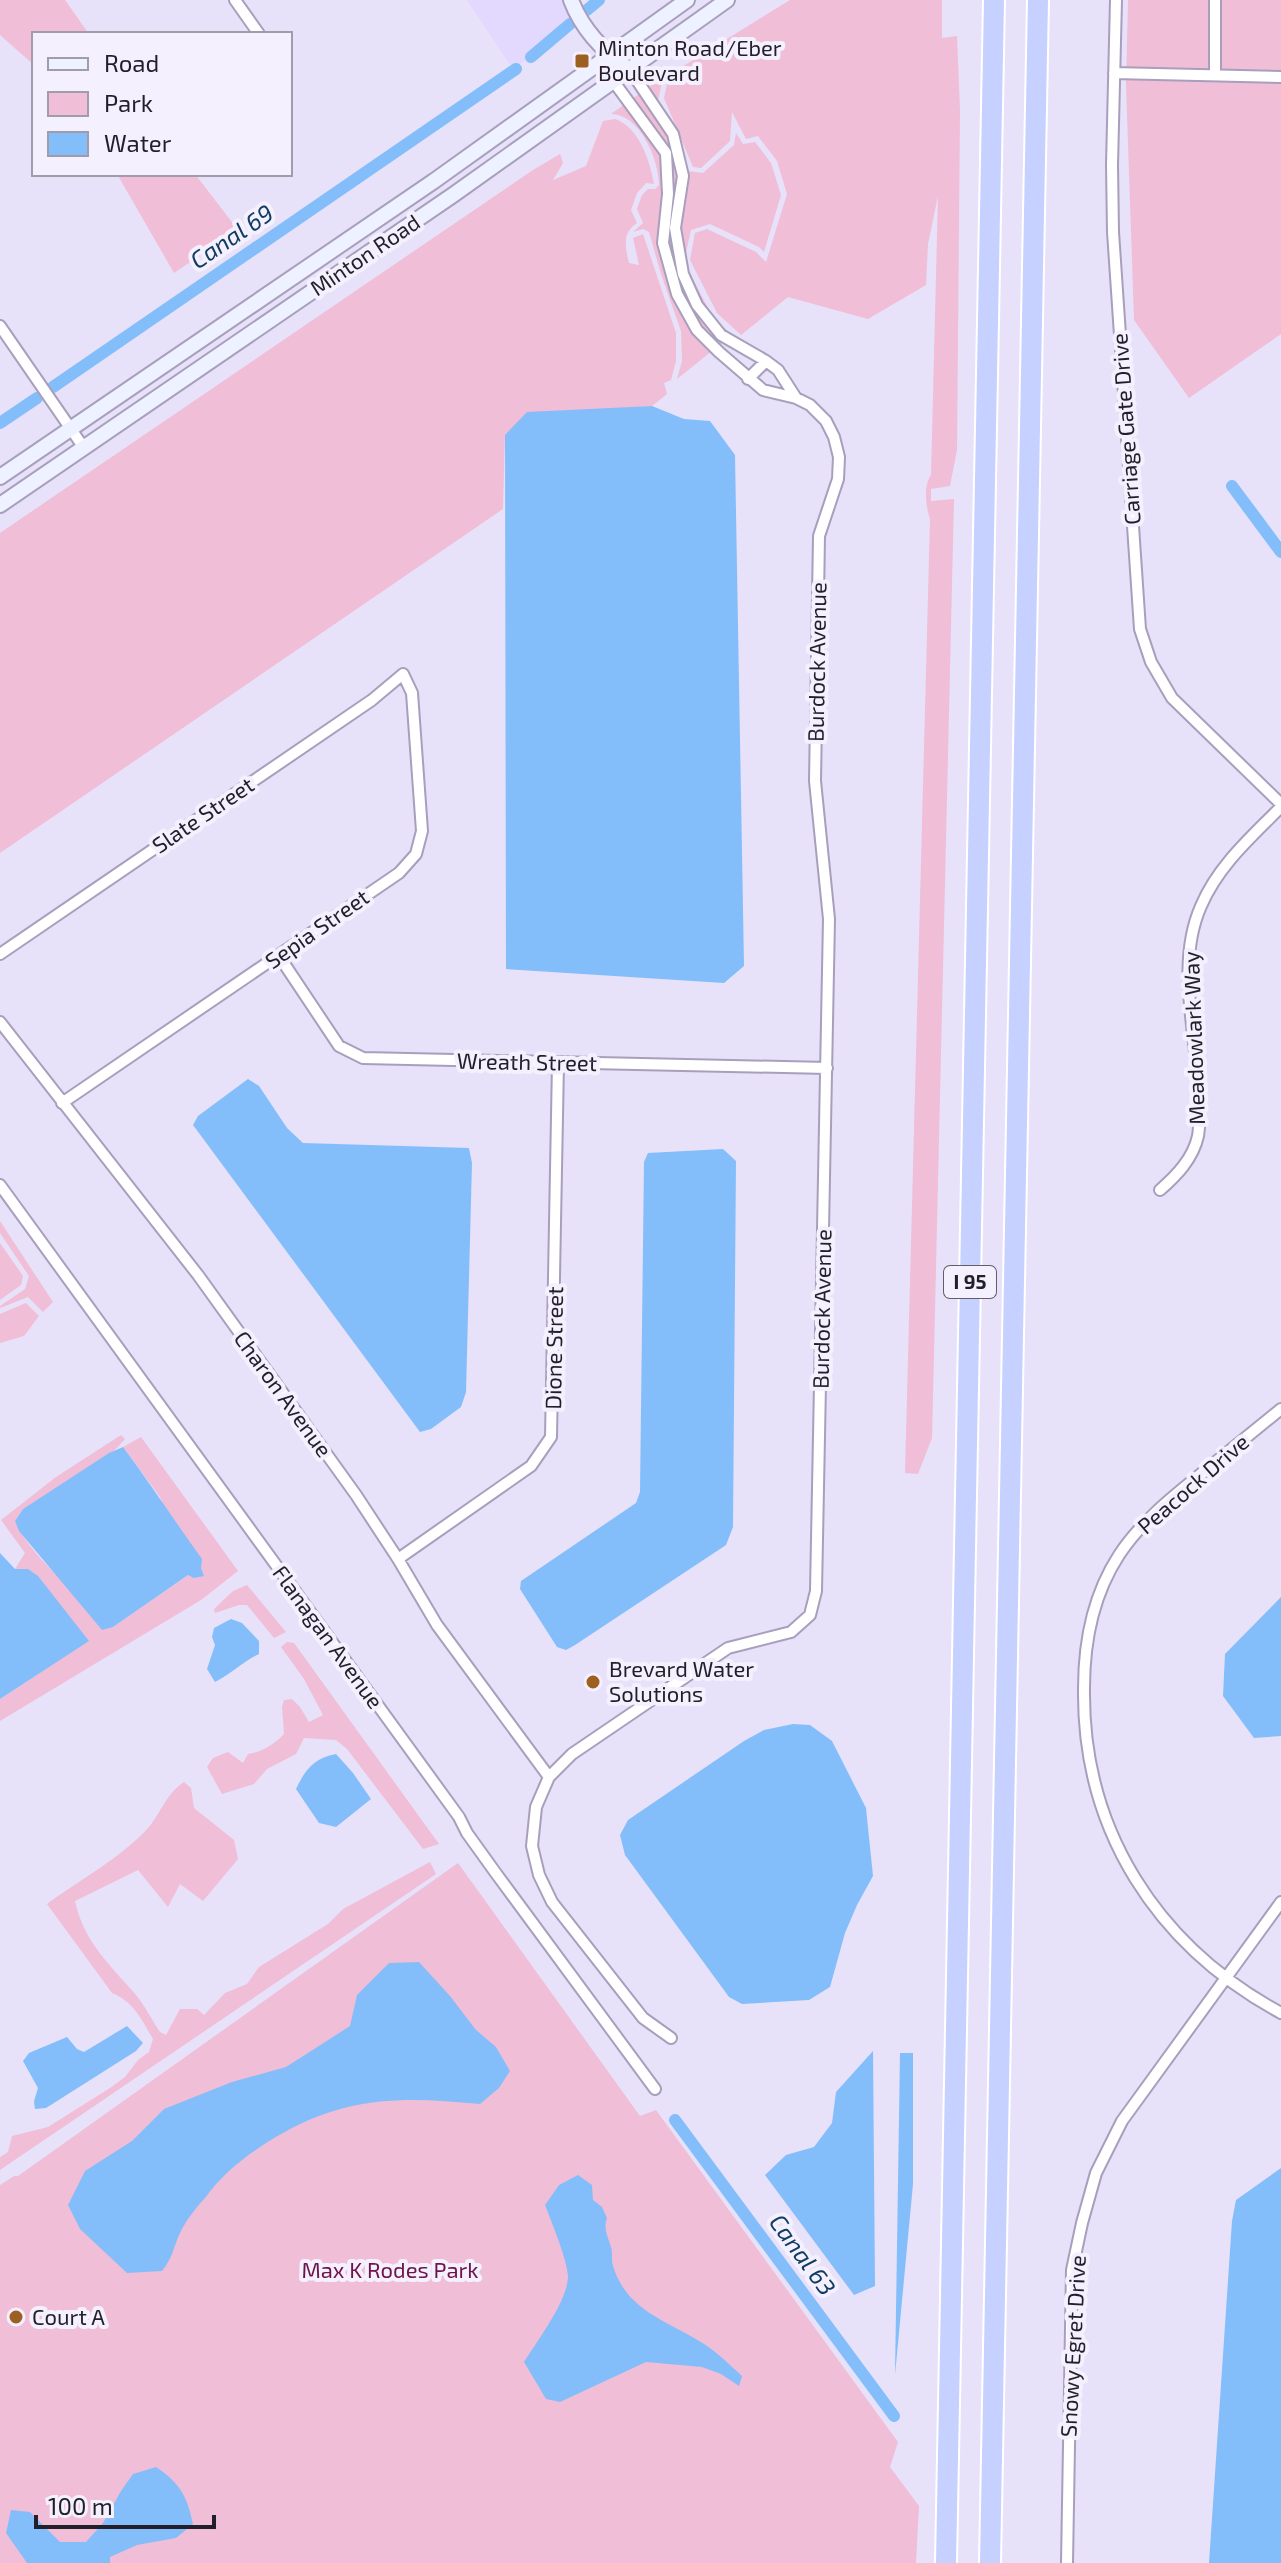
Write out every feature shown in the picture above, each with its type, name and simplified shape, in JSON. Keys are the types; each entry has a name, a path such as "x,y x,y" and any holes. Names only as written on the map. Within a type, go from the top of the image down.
{"highway":[{"name":"I 95","path":"946,2563 994,0"},
{"name":"I 95","path":"990,2563 1038,0"}],"main road":[{"path":"571,0 579,18 610,56 630,70"},
{"name":"Minton Road","path":"0,477 447,172 687,0"},
{"name":"Minton Road","path":"0,505 614,82 727,0"},
{"path":"610,56 614,82"}],"street":[{"path":"235,0 258,32"},
{"name":"Carriage Gate Drive","path":"1116,0 1113,232 1140,629 1151,662 1172,698 1281,805"},
{"path":"1215,0 1215,75"},
{"name":"Burdock Avenue","path":"630,70 673,134 683,176 674,195 663,243 677,294 697,330 748,379 763,390 796,398 810,405 826,421 839,457 838,479 819,536 815,781 829,919 816,1591 810,1615 791,1632 728,1648 572,1754 549,1777 536,1807 532,1846 539,1875 552,1902 643,2018 671,2038"},
{"path":"1114,73 1281,77"},
{"name":"Burdock Avenue","path":"614,82 666,153 683,274 697,305 726,338 778,370 796,398"},
{"path":"677,294 690,289"},
{"path":"0,326 84,448"},
{"path":"719,352 726,338"},
{"path":"748,379 766,361"},
{"name":"Slate Street","path":"0,954 372,700 403,674"},
{"name":"Sepia Street","path":"62,1103 399,873 416,854 422,831 412,693 403,674"},
{"name":"Meadowlark Way","path":"1160,1190 1188,1161 1197,1138 1200,1110 1189,969 1191,936 1201,906 1225,864 1281,805"},
{"name":"Wreath Street","path":"279,956 339,1046 363,1058 827,1068"},
{"name":"Charon Avenue","path":"0,1022 198,1275 356,1495 437,1625 549,1777"},
{"name":"Dione Street","path":"398,1559 531,1466 551,1437 558,1063"},
{"name":"Flanagan Avenue","path":"0,1185 655,2089"},
{"name":"Peacock Drive","path":"1281,1409 1173,1497 1139,1529 1119,1555 1104,1582 1092,1617 1084,1658 1083,1718 1092,1779 1104,1819 1123,1861 1153,1906 1183,1940 1224,1978 1281,2013"},
{"name":"Snowy Egret Drive","path":"1067,2563 1072,2270 1096,2173 1122,2121 1281,1902"}],"shaded area":[{"path":"467,0 564,0 575,23 513,69"}],"green space":[{"path":"0,0 65,0 88,32 32,32 32,63 0,35"},
{"path":"790,0 942,0 942,38 957,36 960,111 957,450 950,486 931,489 931,501 954,499 932,1438 918,1474 905,1473 930,519 926,491 931,475 938,196 928,244 926,285 868,319 788,297 741,335 717,313 690,260 695,233 707,229 756,252 766,262 787,194 777,161 758,136 746,139 732,112 730,141 701,168 693,167 664,98 669,75"},
{"path":"1128,0 1281,0 1281,334 1189,398 1134,320 1126,84"},
{"path":"663,77 658,101 689,171 703,173 734,145 736,133 743,144 755,142 771,163 781,195 764,252 710,224 691,230 684,262 712,316 732,335 677,379 682,361 681,331 649,232 643,229 633,232 643,223 637,209 642,195 659,185 656,163 639,130 621,116 611,114"},
{"path":"615,119 637,137 650,165 654,184 646,183 637,193 631,210 637,223 629,231 626,246 629,263 639,265 633,238 643,234 676,333 676,361 671,380 664,383 667,394 652,406 622,408 505,435 503,509 0,853 0,533 533,170 560,154 563,163 553,180 586,166 603,121"},
{"path":"118,176 197,176 238,230 174,273"},
{"path":"0,1221 53,1302 43,1312 28,1297 0,1308 25,1289 29,1276 0,1233"},
{"path":"0,1243 23,1276 21,1285 0,1300"},
{"path":"26,1303 39,1316 24,1336 0,1343 0,1314"},
{"path":"121,1435 125,1439 115,1450 23,1509 15,1521 33,1549 113,1627 188,1575 160,1497 123,1447 141,1437 238,1571 201,1600 0,1721 0,1699 88,1641 28,1569 15,1569 25,1553 1,1520 56,1477"},
{"path":"247,1585 286,1632 274,1638 247,1605 215,1613 214,1609 233,1591"},
{"path":"287,1642 294,1643 439,1844 423,1849 347,1749 336,1740 304,1738 296,1754 267,1769 254,1784 222,1794 207,1767 213,1758 228,1752 243,1763 248,1754 280,1738 284,1734 284,1700 292,1699 309,1722 323,1715 304,1679 281,1647"},
{"path":"184,1782 191,1788 194,1808 234,1840 238,1859 203,1901 180,1884 168,1907 138,1870 75,1901 91,1941 139,1999 160,2032 166,2035 180,2009 197,2009 204,2015 225,1993 247,1984 259,1967 328,1924 343,1909 430,1862 436,1874 0,2170 0,2157 8,2152 12,2136 48,2127 125,2077 149,2052 153,2039 141,2018 126,2001 112,1993 47,1904 138,1838"},
{"name":"Max K Rodes Park","path":"458,1863 640,2116 656,2110 898,2442 890,2467 919,2506 916,2563 0,2563 0,2185 18,2176"}],"water":[{"path":"652,406 684,419 710,421 735,455 744,966 724,983 506,969 505,435 527,412"},
{"path":"248,1079 259,1086 287,1128 303,1143 469,1148 472,1163 466,1392 461,1407 431,1429 420,1432 193,1125 198,1116"},
{"path":"723,1149 736,1161 733,1527 726,1545 566,1650 557,1647 520,1589 521,1581 636,1503 640,1492 644,1162 648,1153"},
{"path":"123,1447 202,1559 204,1576 194,1578 188,1575 113,1627 102,1630 19,1531 15,1521 23,1509"},
{"path":"0,1553 15,1569 28,1569 38,1576 89,1641 0,1699"},
{"path":"1281,1597 1281,1736 1254,1738 1223,1696 1225,1654"},
{"path":"231,1619 242,1623 259,1641 259,1654 215,1682 207,1669 215,1645 212,1637 214,1628"},
{"path":"793,1724 810,1725 832,1741 866,1808 873,1876 845,1933 830,1987 809,2000 742,2004 729,1997 625,1855 620,1835 628,1820 744,1741 764,1730"},
{"path":"336,1754 371,1799 336,1827 319,1823 296,1789 311,1766 322,1758"},
{"path":"419,1962 476,2030 496,2047 510,2071 499,2088 480,2104 424,2100 374,2102 325,2114 300,2124 254,2151 220,2180 185,2223 162,2271 127,2273 80,2229 68,2205 85,2171 132,2141 164,2109 232,2082 286,2067 350,2026 357,1995 389,1963"},
{"path":"127,2026 143,2043 136,2051 46,2108 35,2109 38,2088 23,2061 29,2053 67,2037 84,2052"},
{"path":"873,2051 875,2286 854,2295 765,2175 786,2155 814,2147 832,2123 836,2092"},
{"path":"900,2053 913,2053 913,2184 895,2375"},
{"path":"1281,2168 1281,2563 1209,2563 1232,2221 1236,2200"},
{"path":"578,2175 592,2185 593,2200 602,2207 607,2218 613,2266 628,2294 651,2314 719,2355 742,2376 739,2386 721,2374 702,2367 646,2362 560,2402 546,2399 524,2362 563,2298 568,2277 545,2205 559,2185"},
{"path":"156,2467 177,2485 191,2514 193,2524 176,2538 137,2545 110,2557 110,2563 27,2563 6,2533 11,2510 30,2512 60,2542 86,2542 103,2523 133,2474"}],"waterway":[{"name":"Canal 69","path":"587,10 599,0"},
{"name":"Canal 69","path":"531,57 570,24"},
{"name":"Canal 69","path":"53,387 516,69"},
{"name":"Canal 69","path":"0,423 37,398"},
{"path":"1232,486 1281,552"},
{"name":"Canal 63","path":"675,2120 894,2416"}],"place":[{"name":"Minton Road/Eber Boulevard","path":"582,61"},
{"name":"Brevard Water Solutions","path":"593,1682"},
{"name":"Court A","path":"16,2317"}]}
